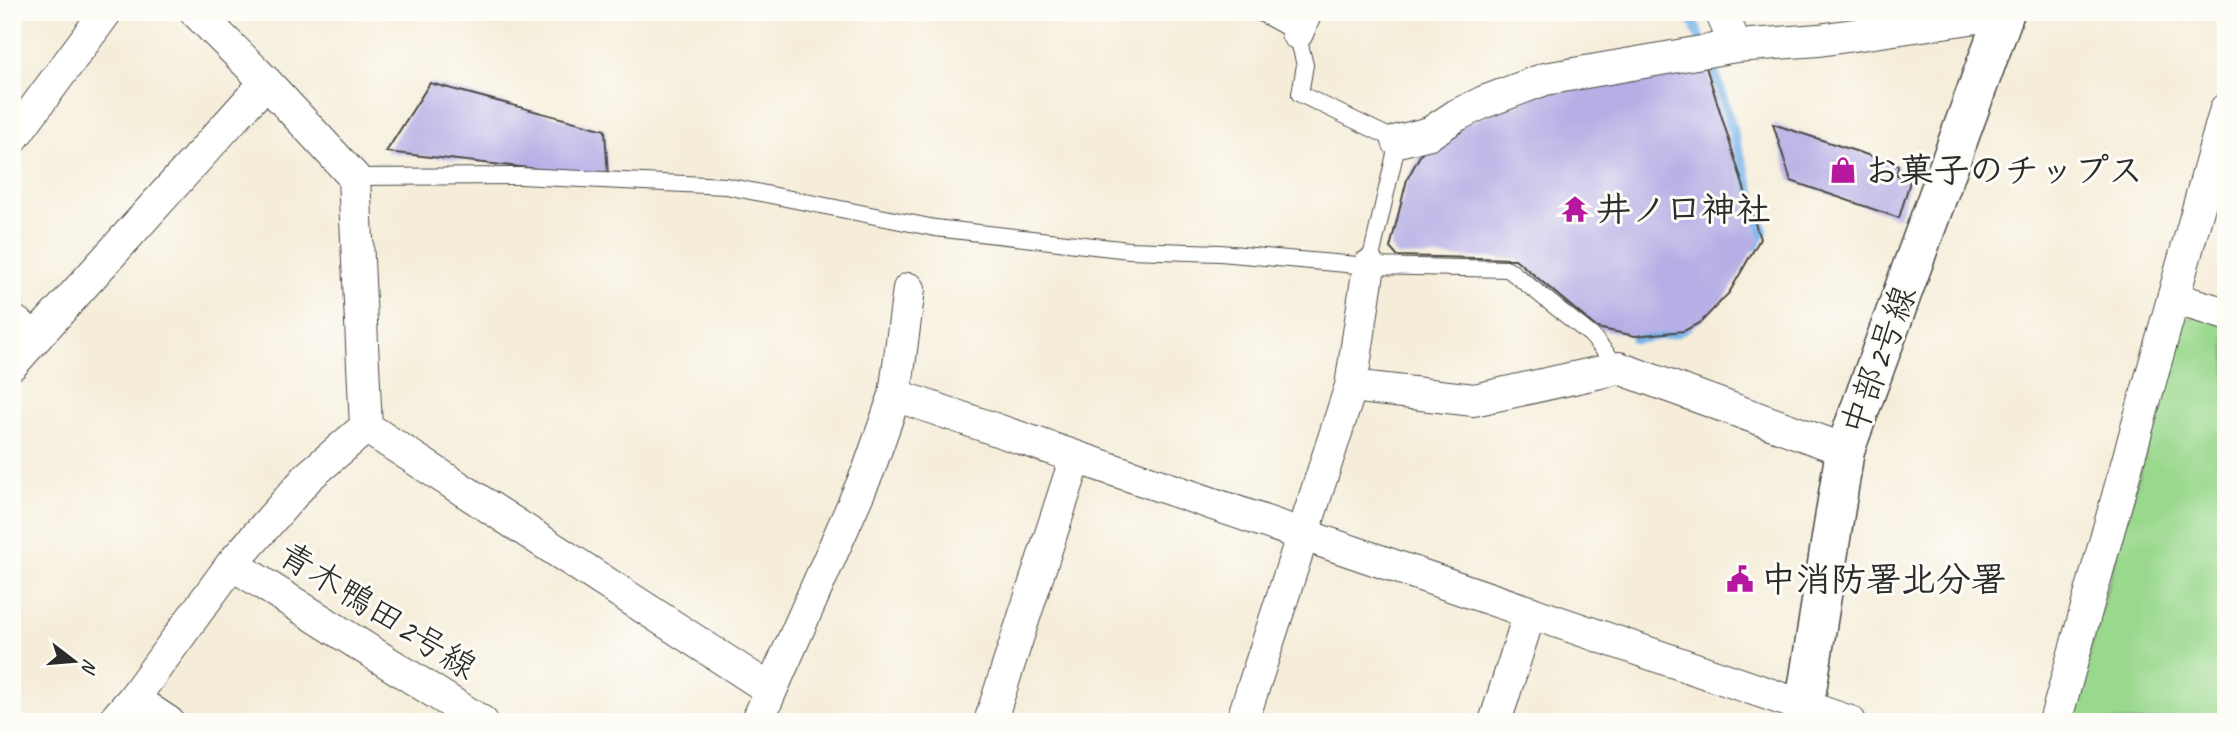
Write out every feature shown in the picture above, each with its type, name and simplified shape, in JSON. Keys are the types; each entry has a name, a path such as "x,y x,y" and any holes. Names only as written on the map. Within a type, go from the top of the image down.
{"street":[{"path":"12,139 106,12"},
{"path":"196,12 355,177 366,427"},
{"path":"1721,12 1736,46"},
{"path":"1398,141 1430,133 1457,115 1484,102 1545,79 1736,46 1819,40 2005,12"},
{"name":"中部2号線","path":"1804,714 1845,450 2005,12"},
{"path":"12,364 24,329 266,82"},
{"path":"2055,722 2226,109"},
{"path":"1242,722 1351,386 1369,266"},
{"path":"757,722 869,469 895,395 909,289"},
{"path":"2173,298 2226,314"},
{"path":"1351,386 1474,400 1619,368 1845,450"},
{"path":"895,395 1530,612 1804,714 1850,722"},
{"path":"168,722 123,710 232,564 309,476 366,427"},
{"path":"366,427 771,690"},
{"path":"990,722 1076,457"},
{"name":"青木鴨田2号線","path":"232,564 482,722"},
{"path":"1495,722 1530,612"}],"lane":[{"path":"1259,12 1301,23 1305,65 1300,94 1398,141 1369,266"},
{"path":"355,177 520,176 726,186 935,228 1129,250 1220,253 1369,266 1508,269 1591,335 1619,368"}],"green space":[{"path":"2194,315 2226,324 2226,722 2069,722 2182,322"}],"building":[{"name":"井ノ口神社","path":"1706,67 1760,239 1729,293 1701,322 1684,331 1635,336 1597,328 1515,259 1397,256 1390,248 1407,179 1422,152 1453,129 1551,89"},
{"path":"430,83 605,130 608,177 386,152"},
{"name":"お菓子のチップス","path":"1773,124 1898,165 1897,175 1911,178 1899,218 1791,181"}],"waterway":[{"path":"1689,12 1717,79 1763,231 1754,246"},
{"path":"1635,339 1675,333 1688,326"}],"place":[{"name":"お菓子のチップス","path":"1843,170"},
{"name":"井ノ口神社","path":"1575,209"},
{"name":"中消防署北分署","path":"1740,579"}]}
